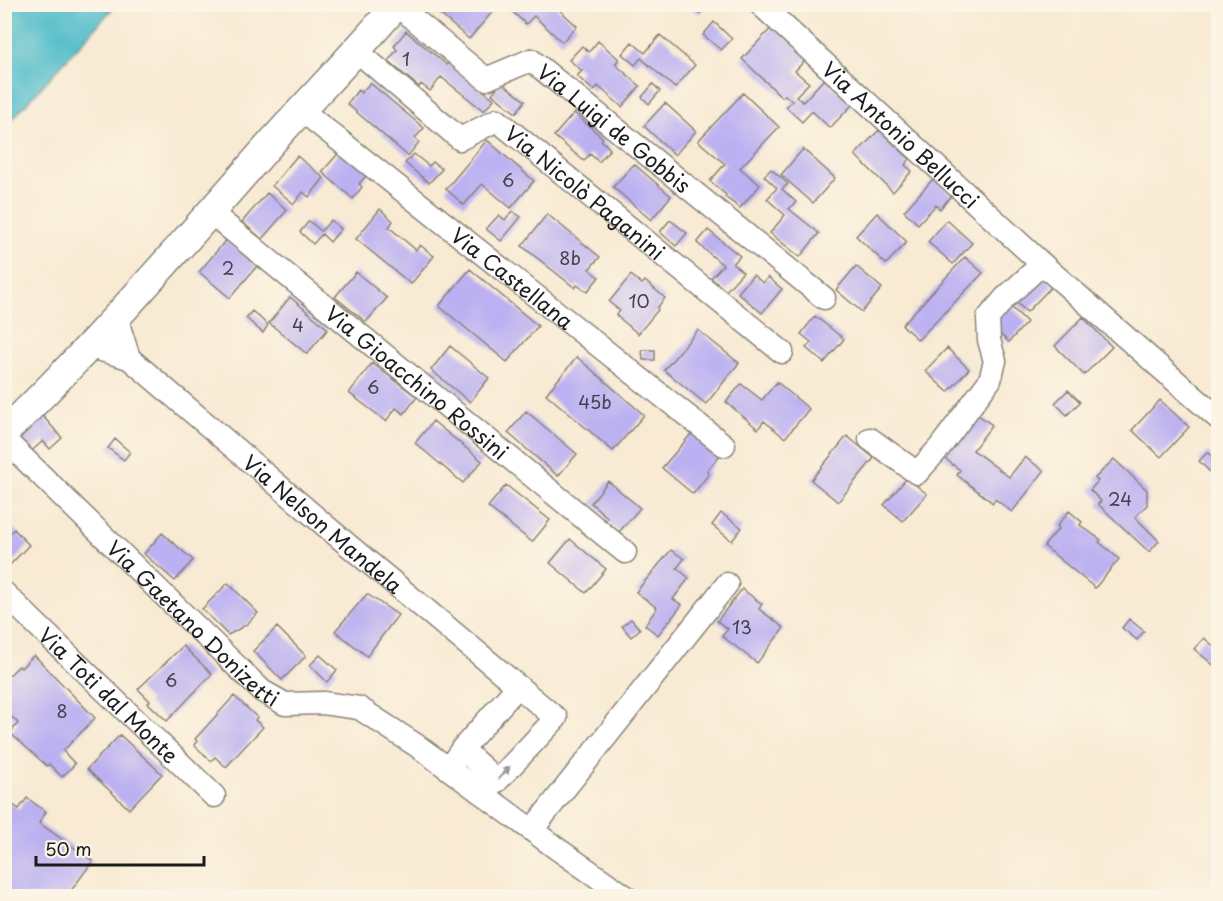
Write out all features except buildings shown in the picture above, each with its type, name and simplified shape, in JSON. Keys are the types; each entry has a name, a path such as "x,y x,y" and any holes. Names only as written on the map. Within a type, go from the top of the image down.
{"main road":[{"path":"4,433 90,347 397,5"}],"street":[{"name":"Via Antonio Bellucci","path":"760,4 1042,264 1218,418"},
{"name":"Via Luigi de Gobbis","path":"397,5 486,79 531,60 824,298"},
{"name":"Via Nicolò Paganini","path":"357,51 460,139 497,120 782,352"},
{"name":"Via Castellana","path":"301,110 724,445"},
{"name":"Via Gioacchino Rossini","path":"210,212 625,552"},
{"path":"870,439 917,473 940,447 990,380 995,361 989,340 988,318 1005,298 1042,264"},
{"path":"116,317 129,358"},
{"name":"Via Nelson Mandela","path":"90,347 129,358 348,546 556,718 497,781 462,749"},
{"name":"Via Gaetano Donizetti","path":"4,439 262,691 285,704 323,703 359,708 419,747 625,897"},
{"path":"532,830 727,584"},
{"name":"Via Toti dal Monte","path":"4,593 214,796"},
{"path":"449,769 462,749 518,686"}],"water":[{"path":"4,5 116,5 5,127"}]}
